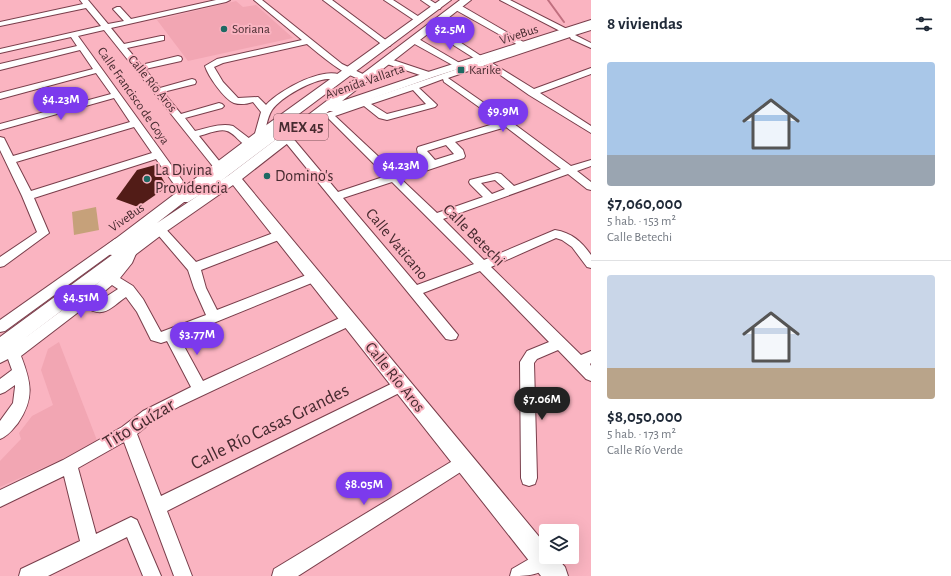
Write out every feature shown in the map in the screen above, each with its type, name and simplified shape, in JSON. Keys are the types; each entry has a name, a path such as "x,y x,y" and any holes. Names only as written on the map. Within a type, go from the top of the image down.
{"main road":[{"name":"MEX 45","path":"0,334 78,290 131,251 186,192 227,172 287,138 307,122 324,114 365,77 462,3"},
{"name":"MEX 45","path":"4,353 155,224 227,172 257,138 441,4"},
{"path":"431,27 428,24 428,21 440,11 441,4"},
{"path":"412,41 409,40 411,35 423,24 420,20"},
{"name":"Avenida Vallarta","path":"287,138 324,114 369,106 447,80 569,34 591,23"},
{"name":"Avenida Vallarta","path":"257,138 429,75 522,44 591,31"},
{"path":"324,114 322,106 324,101 348,82 345,75"},
{"name":"Calle Río Aros","path":"227,172 280,235 539,555"},
{"name":"Calle Río Aros","path":"546,564 556,576"}],"street":[{"path":"190,0 200,6"},
{"path":"1,50 226,0"},
{"path":"258,0 308,41 345,75"},
{"path":"327,0 387,44"},
{"path":"388,0 420,20"},
{"path":"425,0 441,4"},
{"path":"504,0 591,46"},
{"path":"0,24 86,2"},
{"name":"Calle Río Aros","path":"86,2 193,135 227,172"},
{"path":"462,3 522,44"},
{"path":"117,9 129,21"},
{"path":"431,27 480,58"},
{"name":"ViveBus","path":"0,327 155,224 278,133 591,27"},
{"name":"Calle Francisco de Goya","path":"73,34 158,155 186,192"},
{"path":"122,47 161,38"},
{"path":"266,111 255,99 240,101 235,99 215,78 209,66 220,61 308,41"},
{"path":"412,41 459,65"},
{"path":"0,67 82,47"},
{"path":"139,68 178,59"},
{"path":"387,61 429,75"},
{"path":"490,65 532,93 589,127"},
{"path":"0,96 98,70"},
{"path":"532,93 591,71"},
{"path":"193,135 220,128 230,128 257,138 266,111 282,96 310,81 327,76 345,75 365,77"},
{"path":"447,80 508,123 591,187"},
{"path":"158,91 192,82"},
{"path":"369,106 382,116 386,117 432,105 417,90"},
{"path":"0,127 116,95"},
{"path":"179,117 219,106"},
{"name":"Calle Betechi","path":"324,114 435,218 559,344 584,360 591,375"},
{"path":"10,160 136,123"},
{"path":"434,165 422,151 426,148 508,123"},
{"name":"Calle Vaticano","path":"287,138 451,335"},
{"path":"0,140 28,196 43,234 0,263"},
{"path":"336,196 461,155 448,141"},
{"path":"28,196 158,155"},
{"path":"435,218 591,163"},
{"path":"490,198 474,182 497,176 512,190"},
{"path":"0,321 116,238 155,224 194,268 200,288 214,318"},
{"path":"415,291 482,266 549,236 557,234 567,237 580,249 591,264"},
{"path":"194,268 280,235"},
{"path":"128,289 100,308 97,308 78,290 112,278 124,265 131,251"},
{"path":"0,364 4,353 52,318 131,251"},
{"path":"112,278 128,289 142,307 156,336 161,338 314,277"},
{"name":"Tito Guízar","path":"0,499 69,465 128,432 148,416 200,388 349,320"},
{"path":"171,335 200,388"},
{"path":"529,478 527,362 532,355 559,344"},
{"path":"0,432 12,419 23,398 24,387 20,372 4,353"},
{"path":"0,388 20,372"},
{"name":"Calle Río Casas Grandes","path":"157,507 402,385"},
{"path":"128,432 183,576"},
{"path":"280,576 464,461"},
{"path":"69,465 90,544"},
{"path":"28,576 90,544 131,526 152,576"},
{"path":"519,576 539,563"}],"shaded area":[{"name":"Soriana","path":"236,1 243,7 256,5 293,38 188,61 157,20"},
{"path":"96,207 99,230 74,235 72,212"},
{"path":"59,342 98,443 0,487 0,461 21,439 19,433 32,416 53,405 41,370 48,349"}],"building":[{"name":"La Divina Providencia","path":"155,165 167,187 138,207 116,199 137,170"}],"waterway":[{"path":"548,0 564,22"}],"place":[{"name":"Soriana","path":"224,29"},
{"name":"Karike","path":"461,70"},
{"name":"Domino's","path":"267,176"},
{"name":"La Divina Providencia","path":"147,179"}]}
